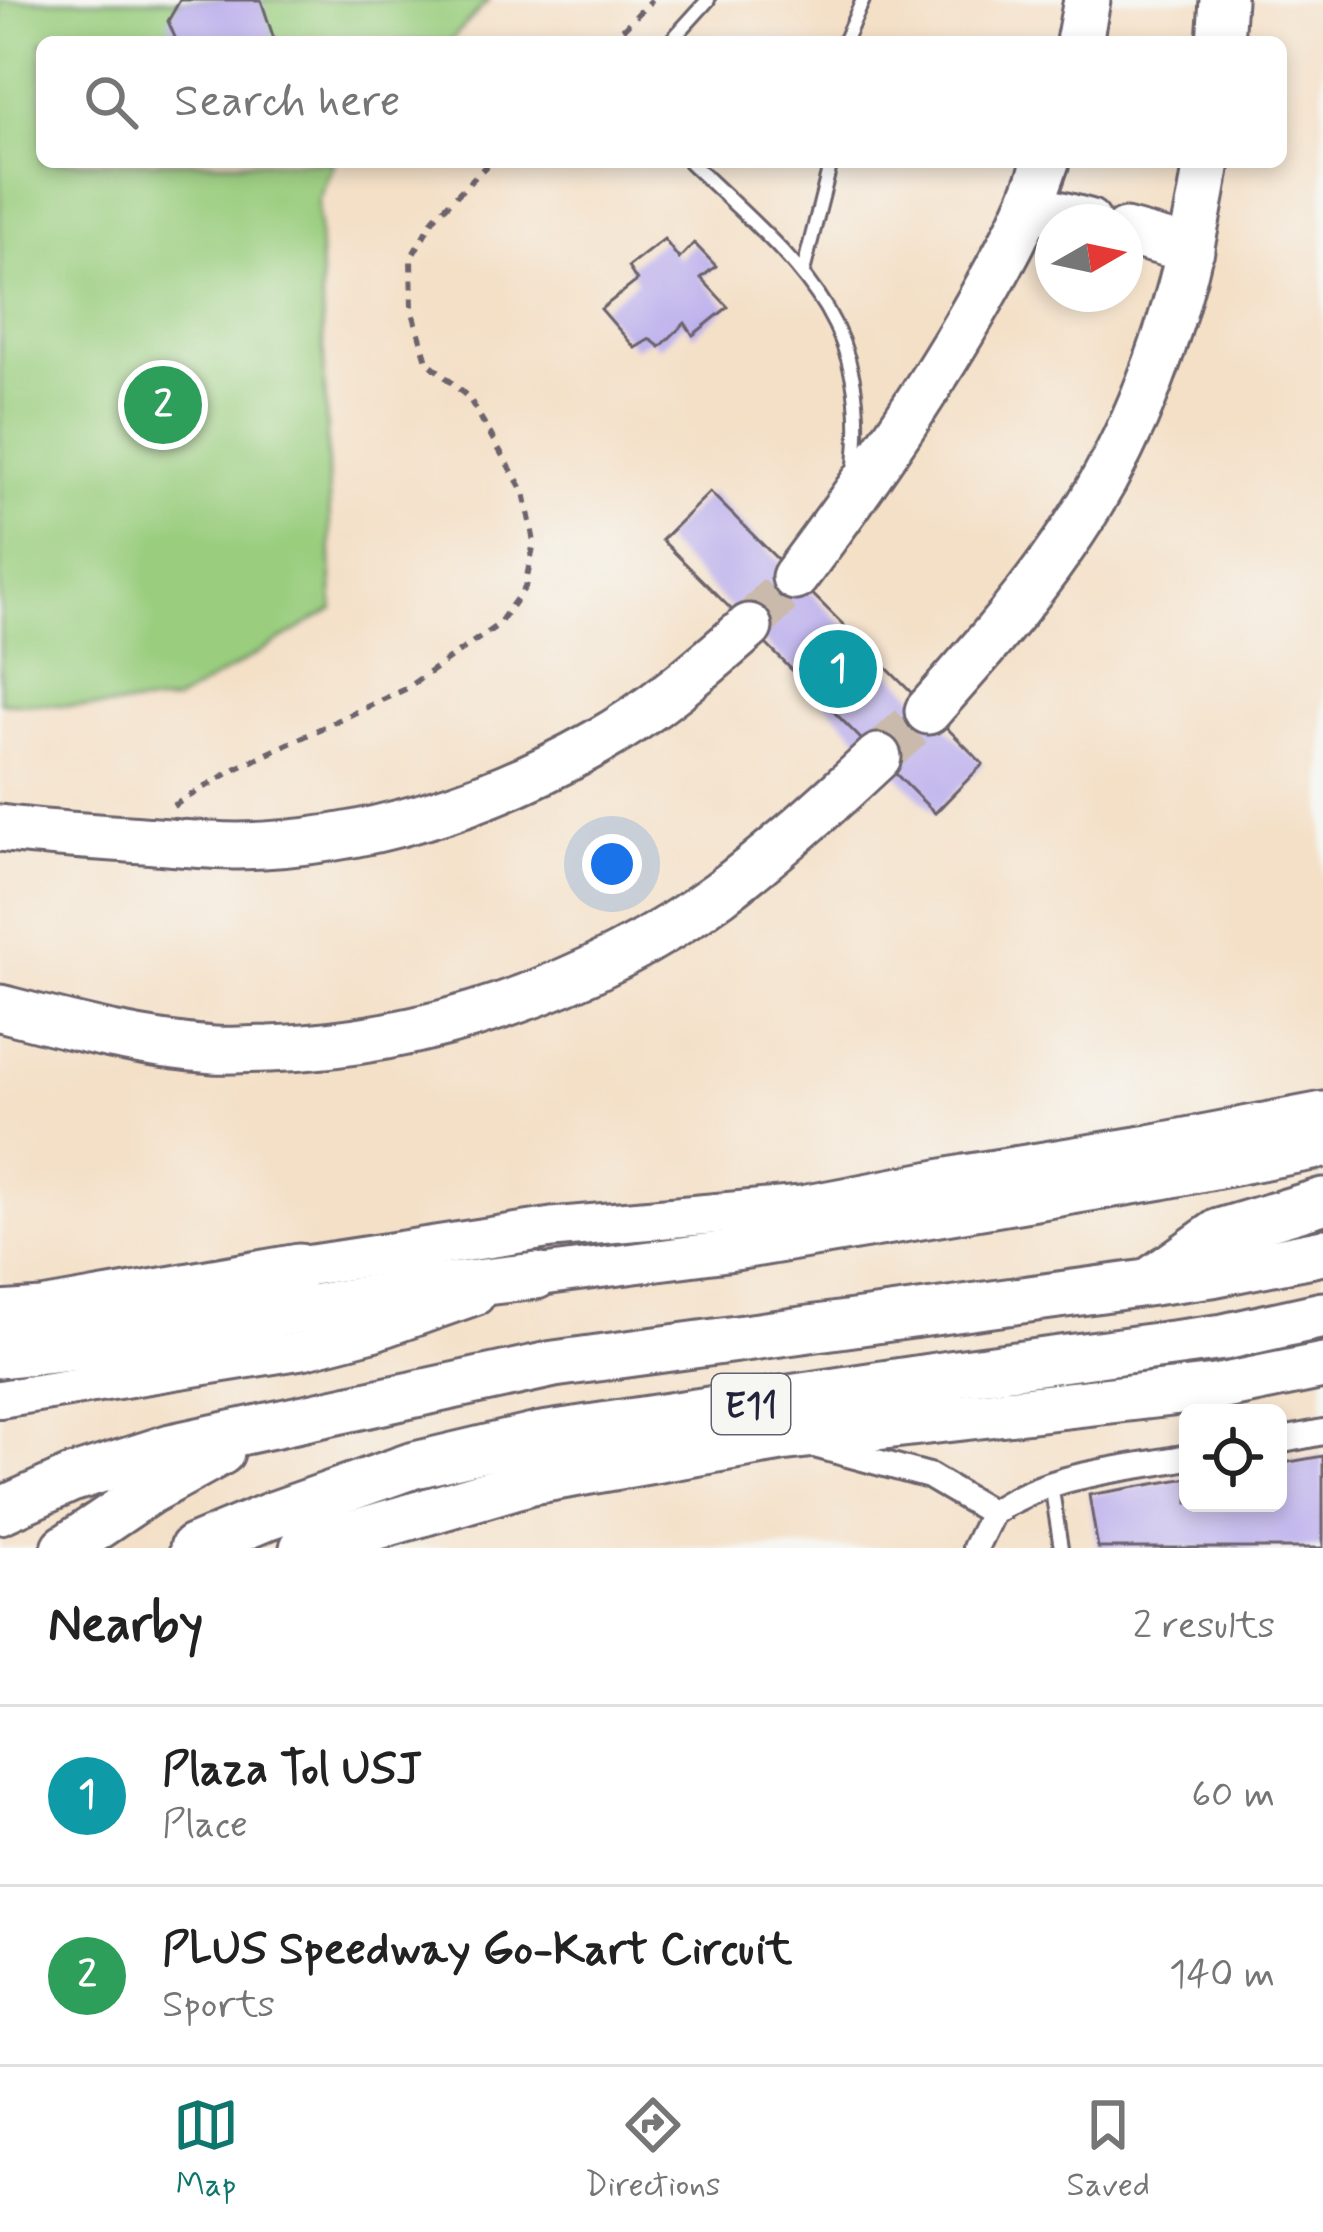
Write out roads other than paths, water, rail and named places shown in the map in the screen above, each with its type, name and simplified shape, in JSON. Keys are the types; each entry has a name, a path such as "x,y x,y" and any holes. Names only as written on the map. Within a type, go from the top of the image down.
{"highway":[{"path":"1080,36 1087,0"},
{"path":"1220,36 1222,0"},
{"path":"795,577 947,358 1031,207 1044,168"},
{"path":"928,711 1000,629 1065,544 1119,452 1161,353 1191,250 1206,168"},
{"path":"1031,207 1035,208"},
{"path":"1143,237 1191,250"},
{"path":"0,828 238,846 333,837 425,817 515,785 599,742 678,689 749,627"},
{"path":"0,1008 107,1035 216,1050 322,1047 427,1028 529,996 626,952 717,896 878,758"},
{"path":"1147,1283 1219,1232 1323,1201"},
{"name":"E11","path":"65,1548 148,1492 276,1422 554,1364 1212,1274 1323,1252"},
{"path":"0,1315 299,1268"},
{"path":"0,1355 536,1276"},
{"name":"E11","path":"193,1548 411,1466 542,1435 1224,1337 1323,1315"},
{"path":"303,1548 532,1481 781,1438 1215,1388 1323,1366"},
{"path":"0,1511 71,1479 171,1447 276,1422"}],"main road":[{"path":"299,1268 552,1228 802,1206 1323,1112"},
{"path":"536,1276 735,1250 1162,1180 1323,1148"}],"street":[{"path":"0,1294 299,1268"},
{"path":"0,1399 305,1349 371,1333 536,1276"},
{"path":"1287,1439 1323,1432"},
{"path":"781,1438 929,1476 992,1513"},
{"path":"975,1548 992,1513 1016,1496 1051,1483 1179,1459"}],"lane":[{"path":"675,36 708,0"},
{"path":"847,36 863,0"},
{"path":"696,168 802,272 840,334 856,391 858,439 851,502"},
{"path":"802,272 829,168"},
{"path":"1051,1483 1061,1548"}],"tunnel":[{"path":"749,627 795,577"},
{"path":"878,757 928,711"}],"place":[{"name":"PLUS Speedway Go-Kart Circuit","path":"163,405"},
{"name":"Plaza Tol USJ","path":"838,669"}]}
